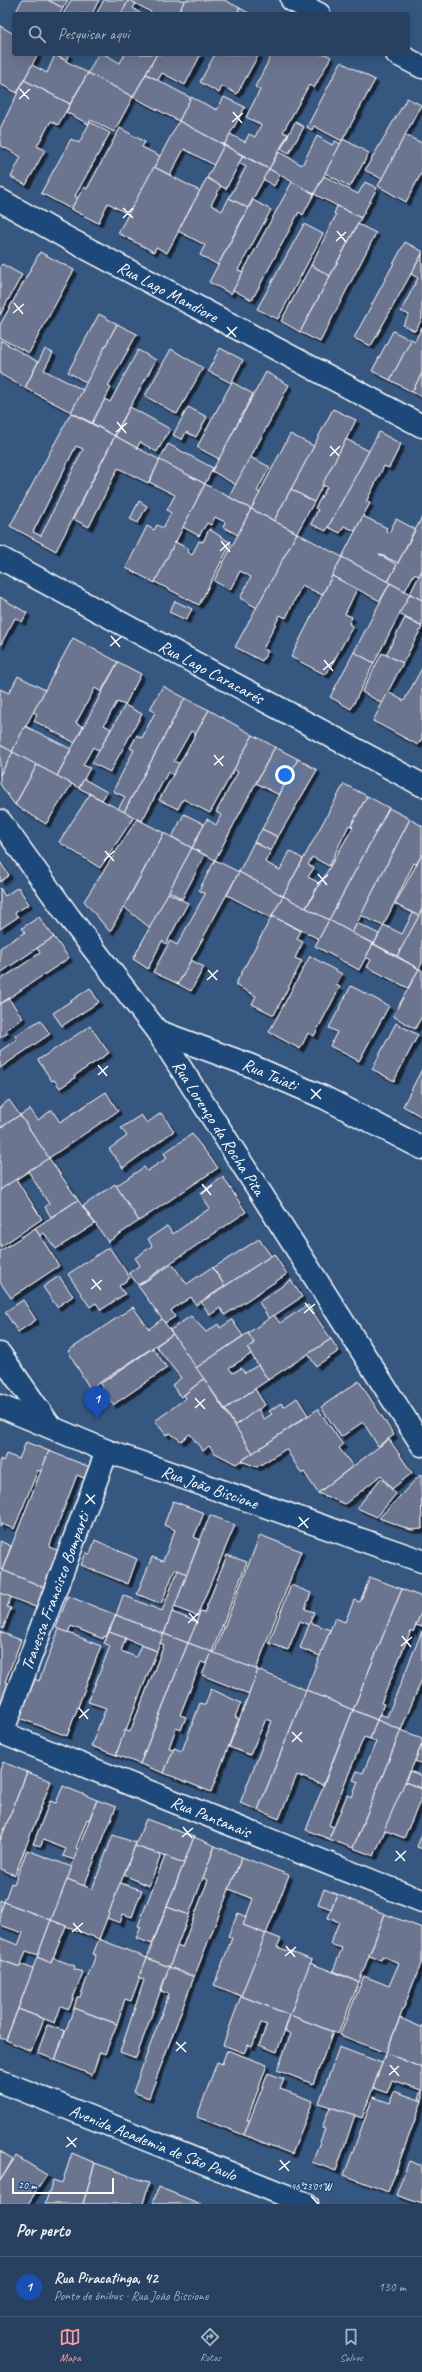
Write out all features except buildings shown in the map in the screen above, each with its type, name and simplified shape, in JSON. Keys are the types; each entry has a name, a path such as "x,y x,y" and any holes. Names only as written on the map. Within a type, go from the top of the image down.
{"street":[{"path":"292,0 315,12"},
{"path":"401,56 422,67"},
{"name":"Rua Lago Mandiore","path":"0,200 67,238 422,426"},
{"name":"Rua Lago Caracarés","path":"0,558 422,785"},
{"name":"Rua Lorenço da Rocha Pita","path":"0,821 69,917 157,1031 422,1445"},
{"name":"Rua Taiati","path":"157,1031 249,1065 325,1098 422,1148"},
{"path":"0,1354 50,1426"},
{"name":"Rua João Biscione","path":"0,1406 107,1451 422,1561"},
{"name":"Travessa Francisco Bomparti","path":"1,1732 107,1451"},
{"name":"Rua Pantanais","path":"1,1732 422,1901"},
{"name":"Avenida Academia de São Paulo","path":"0,2081 307,2204"}],"place":[{"name":"Rua Piracatinga, 42","path":"97,1419"}]}
